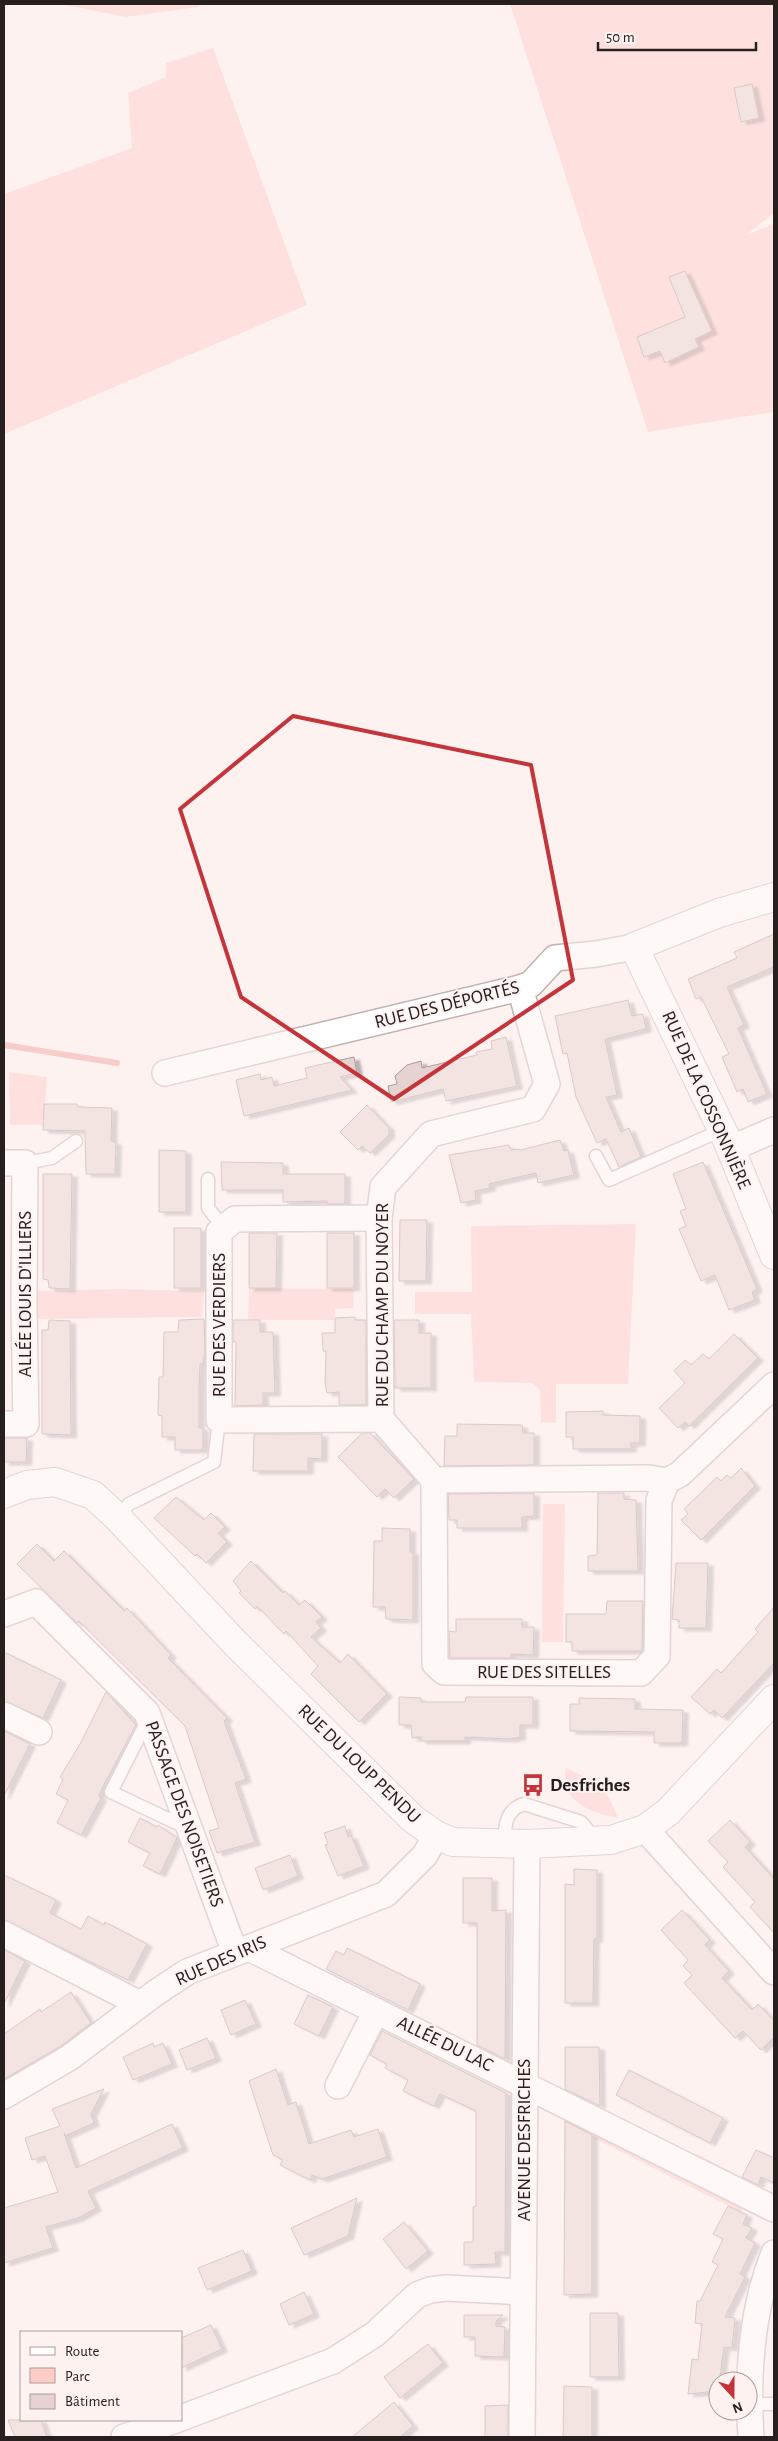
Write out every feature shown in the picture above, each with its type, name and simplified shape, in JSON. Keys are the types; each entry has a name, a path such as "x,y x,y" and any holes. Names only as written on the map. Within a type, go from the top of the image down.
{"street":[{"name":"RUE DES DÉPORTÉS","path":"165,1073 520,988 531,984 555,958 596,954 634,947 718,914 774,897"},
{"name":"RUE DE LA COSSONNIÈRE","path":"634,947 726,1139 774,1255"},
{"name":"RUE DU CHAMP DU NOYER","path":"434,1480 381,1419 378,1218 383,1187 431,1134 533,1109 547,1084 520,988"},
{"path":"726,1139 774,1130"},
{"name":"ALLÉE LOUIS D'ILLIERS","path":"4,1424 26,1424 24,1306 15,1163"},
{"name":"RUE DES VERDIERS","path":"378,1218 235,1219 219,1232 219,1420 381,1419"},
{"path":"434,1480 649,1478 667,1481 680,1474 774,1385"},
{"name":"RUE DES SITELLES","path":"434,1480 435,1664 444,1672 641,1673 657,1656 659,1500 667,1481"},
{"name":"RUE DU LOUP PENDU","path":"4,1494 27,1485 55,1482 93,1495 117,1517 234,1644 413,1819 436,1835 453,1842 515,1843 610,1840 645,1829 668,1812 774,1699"},
{"name":"PASSAGE DES NOISETIERS","path":"4,1614 36,1602 147,1713 189,1828 242,1951"},
{"path":"4,1715 39,1732"},
{"path":"645,1829 774,1972"},
{"name":"RUE DES IRIS","path":"4,2096 69,2058 140,2004 187,1972 386,1894 425,1855 436,1835"},
{"name":"AVENUE DESFRICHES","path":"515,1843 523,2084 522,2437"},
{"path":"4,1934 140,2004"},
{"name":"ALLÉE DU LAC","path":"242,1951 376,2011 774,2209"},
{"path":"338,2086 376,2011"},
{"path":"751,2371 752,2340 762,2282 774,2253"},
{"path":"182,2418 333,2361 375,2334 411,2299 430,2290 446,2288 523,2292"},
{"path":"124,2437 173,2421"},
{"path":"750,2421 751,2437"}],"lane":[{"path":"596,1156 609,1180 726,1139"},
{"path":"15,1163 52,1158 76,1141"},
{"path":"208,1179 208,1208 224,1228"},
{"path":"117,1517 129,1504 214,1462 219,1420"},
{"path":"149,1717 112,1792 189,1828"},
{"path":"515,1843 509,1813 515,1807 524,1804 581,1822 587,1829 592,1841"},
{"path":"758,2404 774,2404"}],"highlighted area":[{"path":"293,716 531,765 573,980 394,1099 241,997 180,809"}],"green space":[{"path":"60,4 198,4 199,7 125,17"},
{"path":"510,4 774,4 774,213 746,235 774,224 774,412 648,432"},
{"path":"213,48 307,305 4,434 4,194 132,148 128,93 166,77 166,63"},
{"path":"9,1072 47,1077 43,1125 10,1125"},
{"path":"636,1224 628,1384 556,1384 556,1423 541,1422 540,1390 532,1383 474,1382 471,1314 415,1314 415,1292 472,1292 471,1226"},
{"path":"249,1288 354,1289 353,1308 335,1309 335,1320 248,1320"},
{"path":"116,1289 204,1291 202,1317 36,1319 37,1291"},
{"path":"543,1504 565,1504 563,1642 542,1642"},
{"path":"566,1768 599,1786 614,1807 618,1818 598,1813 579,1804 567,1789 565,1780"},
{"path":"565,2114 746,2203 741,2212 564,2123"},
{"path":"697,2154 738,2175 736,2178 691,2163"}],"building":[{"path":"752,84 759,118 741,122 734,88"},
{"path":"685,271 712,331 695,339 699,347 665,363 660,351 644,357 637,337 685,317 669,277"},
{"path":"774,934 774,967 727,987 744,1025 738,1028 767,1094 748,1102 743,1089 737,1092 722,1057 729,1054 701,997 696,999 688,979 737,958 734,952"},
{"path":"628,1000 632,1016 643,1014 646,1029 605,1039 617,1095 606,1097 621,1132 629,1128 641,1157 619,1167 606,1139 597,1143 576,1097 567,1053 563,1054 555,1016"},
{"path":"506,1037 517,1086 446,1101 443,1089 391,1102 388,1086 397,1084 395,1076 407,1065 421,1061 422,1068 477,1055 476,1052 492,1049 491,1041"},
{"path":"354,1057 357,1073 340,1077 352,1090 244,1116 236,1080 260,1074 261,1080 272,1077 274,1086 307,1078 305,1068"},
{"path":"44,1104 77,1104 78,1107 112,1108 111,1141 116,1142 115,1174 86,1174 85,1131 43,1130"},
{"path":"367,1105 389,1128 389,1135 370,1153 362,1146 358,1150 340,1132"},
{"path":"560,1140 564,1151 568,1150 574,1175 538,1183 536,1173 489,1184 490,1188 475,1191 476,1200 461,1203 449,1155 509,1145 511,1150 520,1150"},
{"path":"159,1150 186,1151 186,1212 159,1212"},
{"path":"221,1162 283,1163 283,1174 345,1174 345,1204 327,1204 327,1201 283,1202 283,1190 222,1190"},
{"path":"703,1162 757,1289 752,1292 755,1300 729,1310 715,1275 701,1281 679,1229 686,1226 680,1211 686,1209 673,1174"},
{"path":"43,1174 72,1174 70,1289 49,1288 48,1280 43,1279"},
{"path":"400,1220 427,1220 426,1281 399,1281"},
{"path":"174,1228 201,1228 201,1288 174,1288"},
{"path":"249,1233 277,1233 276,1288 249,1288"},
{"path":"327,1233 354,1233 354,1288 327,1288"},
{"path":"355,1317 355,1320 366,1320 366,1405 339,1405 339,1392 327,1393 325,1384 326,1351 323,1351 322,1333 335,1333 335,1318"},
{"path":"204,1319 205,1352 203,1364 200,1364 199,1387 199,1428 203,1428 203,1450 175,1450 175,1437 162,1437 162,1416 158,1415 159,1377 163,1377 164,1332 178,1332 179,1320"},
{"path":"49,1320 70,1321 71,1435 42,1434 42,1330 48,1330"},
{"path":"233,1320 260,1320 260,1332 273,1332 275,1393 263,1393 263,1405 235,1406 236,1342 233,1342"},
{"path":"394,1320 419,1320 419,1333 431,1333 431,1388 395,1388"},
{"path":"734,1334 758,1358 689,1426 685,1422 678,1428 659,1408 685,1383 674,1371 685,1360 691,1365 703,1354 709,1359"},
{"path":"603,1411 603,1415 640,1416 640,1443 631,1443 631,1449 573,1449 573,1437 566,1437 566,1412"},
{"path":"457,1424 522,1425 523,1433 534,1433 534,1465 444,1466 445,1436 457,1436"},
{"path":"362,1433 370,1433 414,1479 394,1498 385,1489 377,1497 338,1457"},
{"path":"254,1434 322,1434 322,1459 308,1458 308,1471 253,1471"},
{"path":"4,1438 27,1438 26,1462 4,1462"},
{"path":"741,1468 755,1486 701,1540 681,1520 688,1514 684,1509 717,1477 721,1481 727,1475 731,1478"},
{"path":"534,1493 534,1516 522,1517 522,1528 457,1528 457,1520 449,1520 448,1494"},
{"path":"598,1493 624,1493 624,1499 636,1500 638,1571 588,1571 588,1556 597,1555"},
{"path":"176,1497 204,1520 211,1513 225,1527 218,1533 227,1542 206,1563 197,1554 195,1556 154,1518"},
{"path":"382,1528 410,1529 410,1552 413,1552 413,1620 386,1619 385,1607 373,1607 374,1541 382,1541"},
{"path":"37,1544 54,1561 64,1551 124,1611 127,1608 171,1655 168,1658 227,1718 224,1721 246,1779 235,1783 255,1842 217,1853 209,1831 219,1828 185,1726 79,1621 77,1623 17,1564"},
{"path":"251,1561 283,1593 285,1591 299,1605 305,1600 322,1617 316,1622 321,1628 311,1637 340,1663 348,1654 387,1694 359,1722 311,1674 318,1666 286,1631 284,1634 257,1606 255,1609 239,1593 241,1591 233,1581"},
{"path":"676,1563 708,1563 706,1628 679,1628 679,1620 672,1619"},
{"path":"607,1601 643,1601 642,1651 572,1651 572,1642 566,1642 566,1614 606,1614"},
{"path":"774,1607 774,1663 722,1718 714,1710 710,1714 691,1697 717,1669 721,1673 758,1632 755,1629"},
{"path":"456,1619 522,1619 522,1627 534,1627 533,1655 511,1654 511,1658 450,1658 449,1631 456,1632"},
{"path":"4,1652 61,1680 43,1718 4,1701"},
{"path":"106,1692 136,1725 102,1788 99,1796 101,1798 81,1835 57,1823 68,1800 56,1794 63,1779 60,1777 80,1744"},
{"path":"399,1697 421,1698 421,1702 465,1702 466,1697 533,1697 533,1725 520,1725 520,1737 510,1739 465,1737 465,1741 421,1741 421,1737 412,1738 411,1725 399,1725"},
{"path":"579,1698 635,1699 635,1709 683,1710 682,1743 654,1743 654,1732 570,1731 570,1704 579,1704"},
{"path":"4,1731 30,1744 4,1796"},
{"path":"140,1818 157,1827 158,1825 177,1838 160,1874 143,1866 150,1853 128,1842"},
{"path":"730,1820 750,1842 745,1847 774,1879 774,1933 750,1907 755,1902 723,1867 728,1862 708,1841"},
{"path":"345,1826 348,1837 351,1835 364,1866 338,1876 325,1845 328,1844 324,1833"},
{"path":"290,1855 298,1876 263,1890 255,1868"},
{"path":"574,1869 597,1870 597,1939 594,1939 593,2003 565,2003 565,1884 574,1885"},
{"path":"4,1875 56,1900 50,1913 81,1929 88,1916 104,1925 105,1922 147,1944 128,1980 4,1920"},
{"path":"463,1878 492,1878 492,1911 506,1910 505,2059 477,2045 477,1923 463,1923"},
{"path":"682,1910 710,1940 705,1945 729,1971 722,1978 752,2010 758,2004 774,2021 774,2037 761,2050 743,2031 735,2038 684,1983 692,1975 683,1966 688,1960 661,1930"},
{"path":"347,1948 420,1984 408,2010 326,1969 336,1951 344,1955"},
{"path":"4,1950 25,1961 4,2004"},
{"path":"71,1992 91,2023 61,2046 4,2079 4,2034 40,2009 41,2012"},
{"path":"308,1995 333,2007 319,2036 294,2024"},
{"path":"245,2000 256,2024 231,2035 221,2010"},
{"path":"382,2031 506,2093 505,2252 495,2252 496,2264 464,2265 464,2242 473,2242 473,2207 476,2206 476,2111 440,2094 434,2106 403,2091 408,2080 385,2068 387,2064 370,2055"},
{"path":"207,2038 216,2058 187,2070 179,2050"},
{"path":"153,2043 154,2047 163,2043 172,2064 133,2080 123,2057"},
{"path":"565,2047 599,2047 600,2106 565,2089"},
{"path":"276,2069 288,2105 296,2102 309,2144 351,2130 354,2137 378,2129 387,2157 322,2179 312,2175 310,2180 280,2165 283,2160 273,2155 249,2081"},
{"path":"629,2070 723,2118 710,2143 616,2095"},
{"path":"104,2089 91,2114 94,2123 65,2136 76,2168 172,2124 183,2148 88,2191 96,2208 78,2218 46,2227 53,2248 4,2263 4,2208 58,2192 45,2156 32,2160 25,2138 60,2126 52,2109"},
{"path":"565,2121 592,2135 592,2294 564,2295"},
{"path":"756,2150 774,2158 774,2183 761,2177 758,2185 742,2177"},
{"path":"357,2198 348,2236 304,2255 291,2228"},
{"path":"728,2206 747,2215 743,2224 752,2228 746,2238 755,2243 740,2274 745,2277 725,2317 735,2318 732,2348 724,2347 721,2371 708,2371 708,2392 688,2394 692,2359 698,2360 702,2324 695,2323 697,2301 700,2301 718,2265 712,2262 723,2239 713,2234"},
{"path":"404,2222 428,2251 406,2269 383,2239"},
{"path":"243,2250 252,2271 207,2290 198,2268"},
{"path":"304,2292 314,2314 289,2325 280,2304"},
{"path":"590,2313 618,2313 619,2377 590,2377"},
{"path":"464,2315 503,2315 496,2321 496,2326 505,2327 504,2357 475,2356 475,2337 464,2337"},
{"path":"211,2325 222,2349 182,2368 182,2338"},
{"path":"428,2344 443,2363 400,2398 384,2377"},
{"path":"564,2386 592,2387 592,2437 563,2437"},
{"path":"394,2402 413,2426 400,2437 352,2437"},
{"path":"508,2405 508,2437 485,2437 485,2406"},
{"path":"8,2420 41,2421 47,2437 15,2437"}],"waterway":[{"path":"4,1045 117,1063"}],"place":[{"name":"Desfriches","path":"533,1785"}]}
